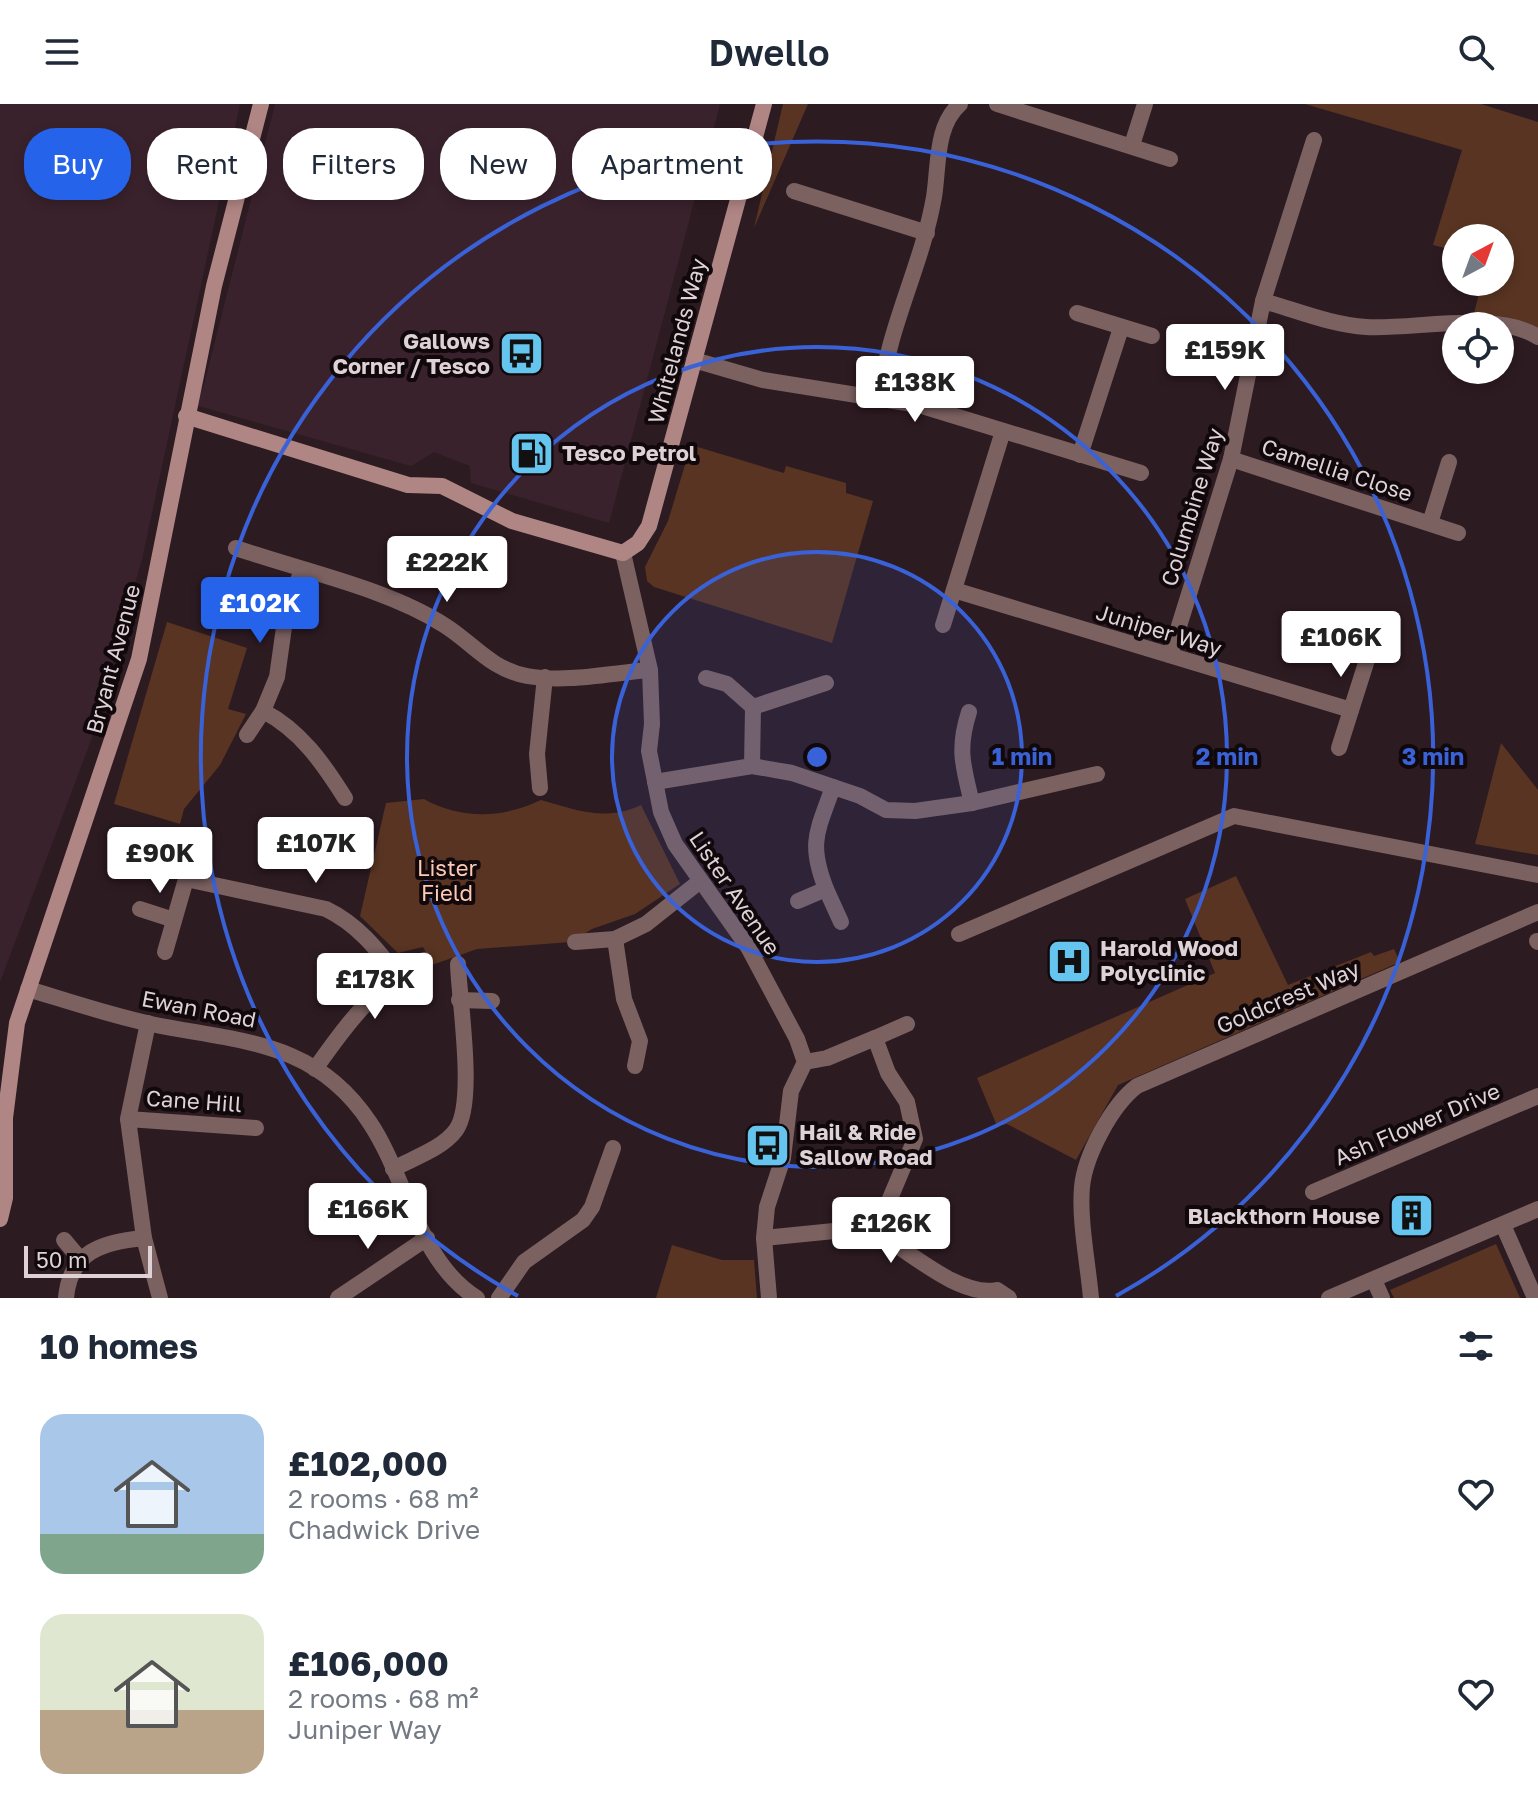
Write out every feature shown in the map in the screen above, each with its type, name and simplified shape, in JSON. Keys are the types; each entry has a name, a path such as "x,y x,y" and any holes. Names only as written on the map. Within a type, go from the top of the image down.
{"street":[{"name":"Bryant Avenue","path":"0,1219 5,1198 5,1118 13,1051 28,989 139,659 214,286 261,104"},
{"name":"Whitelands Way","path":"623,553 638,543 649,526 764,104"},
{"path":"880,399 891,345 927,233 946,123 960,104"},
{"path":"997,104 1170,159"},
{"path":"1132,145 1145,104"},
{"name":"Columbine Way","path":"1170,655 1231,459 1263,301 1314,140"},
{"path":"794,191 927,233"},
{"path":"1263,301 1366,327 1485,324 1510,327 1538,337"},
{"path":"1077,313 1152,336"},
{"path":"1080,455 1121,328"},
{"path":"694,360 763,380 919,405 1141,473"},
{"path":"186,416 408,485 442,486 512,521 623,553"},
{"path":"943,625 1003,431"},
{"name":"Camellia Close","path":"1231,459 1458,533"},
{"name":"Camellia Close","path":"1430,523 1449,462"},
{"path":"236,548 396,603 444,625 483,658 502,668 545,677 650,670"},
{"name":"Lister Avenue","path":"623,553 650,670 649,751 667,829 699,882 748,947 797,1039 805,1062"},
{"path":"247,735 263,711 277,677 287,606 302,571"},
{"name":"Juniper Way","path":"954,590 1351,710"},
{"path":"1339,748 1379,622"},
{"path":"540,788 537,754 545,677"},
{"path":"706,678 727,684 753,707 752,766"},
{"path":"753,707 826,683"},
{"path":"263,711 285,722 300,737 345,798"},
{"path":"969,712 960,739 972,803"},
{"path":"655,782 752,766 792,773 886,810 915,811 972,803 1097,774"},
{"path":"833,787 814,843 814,859 841,922"},
{"path":"959,934 1234,816 1538,875"},
{"path":"165,952 186,879 191,846"},
{"path":"186,879 326,909 346,918 376,947 397,975"},
{"path":"575,942 615,939 646,924 699,882"},
{"path":"798,901 826,889"},
{"path":"140,909 174,920"},
{"name":"Goldcrest Way","path":"1091,1298 1082,1187 1090,1159 1114,1107 1137,1086 1538,912"},
{"path":"615,939 624,999 640,1041 635,1066"},
{"path":"315,1069 354,1012 397,975 424,960"},
{"path":"393,1169 446,1141 458,1127 467,1091 458,964"},
{"name":"Ewan Road","path":"28,989 148,1023 269,1045 330,1078 364,1115 427,1238 454,1276 477,1298"},
{"path":"459,1000 492,1001"},
{"path":"148,1023 128,1119 144,1238 160,1298"},
{"path":"769,1298 764,1238 767,1207 783,1158 791,1091 805,1062 827,1058 907,1024"},
{"path":"875,1038 888,1073 907,1102 915,1139 876,1232"},
{"name":"Ash Flower Drive","path":"1313,1192 1538,1096"},
{"name":"Cane Hill","path":"128,1119 256,1128"},
{"path":"499,1298 524,1262 583,1220 592,1207 613,1148"},
{"path":"1329,1298 1538,1209"},
{"path":"1503,1225 1535,1298"},
{"path":"764,1238 834,1231 876,1232 926,1270 986,1294 997,1290 1009,1298"},
{"path":"66,1298 71,1272 80,1259 109,1242 144,1238"},
{"path":"338,1298 427,1238"},
{"path":"64,1240 80,1259"},
{"path":"1374,1280 1382,1298"}],"shaded area":[{"path":"0,104 240,104 235,128 147,128 147,200 219,200 142,559 91,740 0,982"},
{"path":"275,104 720,104 714,128 572,128 572,200 695,200 609,523 471,483 470,466 434,452 411,466 195,405 204,385 251,200 267,200 267,136"}],"green space":[{"path":"783,104 808,104 772,187 772,151"},
{"path":"1305,104 1481,104 1538,122 1538,337 1514,333 1514,312 1474,312 1478,296 1514,296 1514,224 1442,224 1442,247 1433,245 1462,150"},
{"path":"761,200 766,200 754,228"},
{"path":"691,445 784,473 786,466 846,483 846,493 873,501 832,643 654,587 647,581 645,567 668,521"},
{"path":"167,622 247,648 228,709 246,714 220,765 184,809 180,824 114,804"},
{"path":"1501,743 1538,790 1538,855 1475,844"},
{"name":"Lister Field","path":"424,799 453,811 482,814 512,810 541,800 603,814 641,805 680,884 635,914 592,929 571,942 477,949 432,965 423,947 398,953 360,916 386,803"},
{"path":"1236,876 1288,985 1371,952 1374,956 1394,949 1400,962 1118,1085 1076,1160 1007,1124 997,1126 977,1078 1215,973 1185,899"},
{"path":"1496,1244 1520,1298 1394,1298 1390,1290"},
{"path":"672,1245 722,1260 754,1260 757,1298 656,1298"}],"place":[{"name":"Gallows Corner / Tesco","path":"521,354"},
{"name":"Tesco Petrol","path":"531,453"},
{"name":"Harold Wood Polyclinic","path":"1069,961"},
{"name":"Hail & Ride Sallow Road","path":"768,1145"},
{"name":"Blackthorn House","path":"1411,1216"}]}
